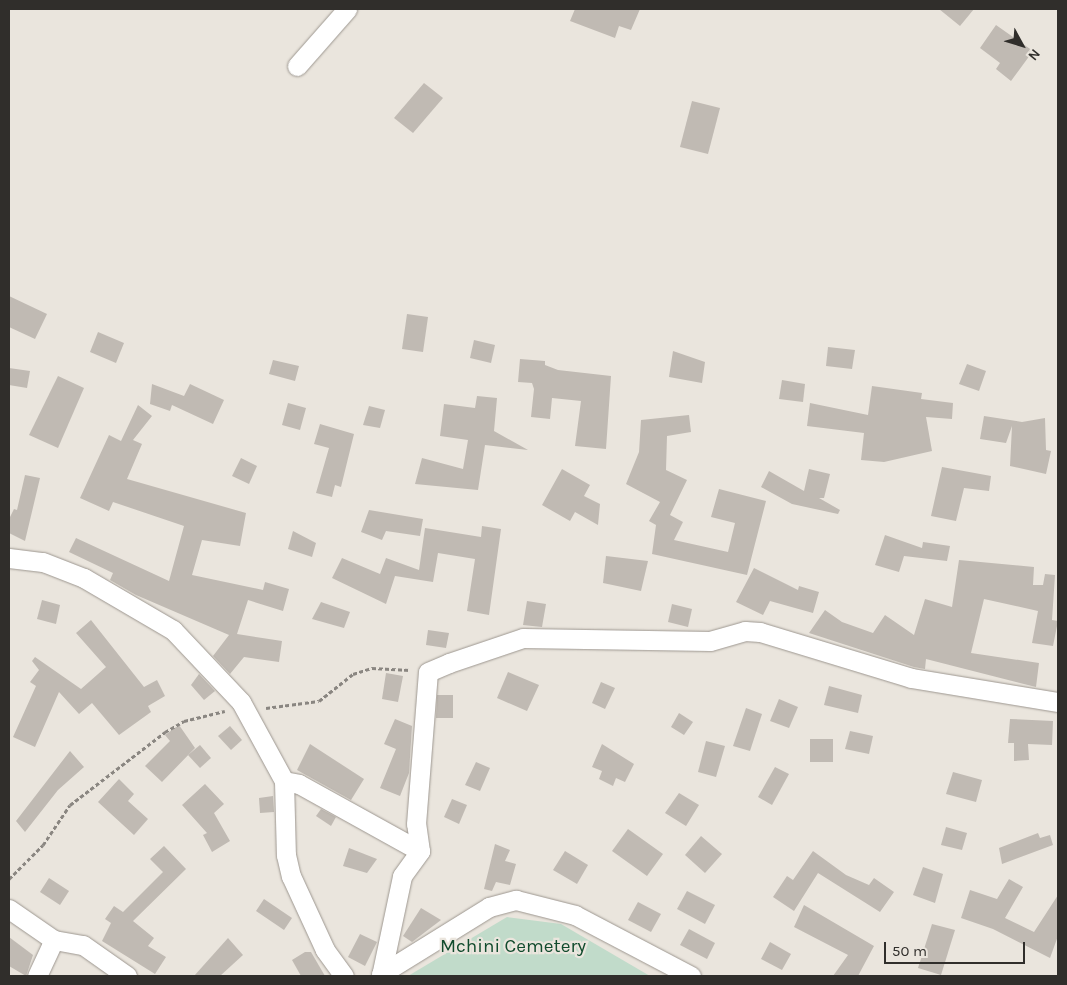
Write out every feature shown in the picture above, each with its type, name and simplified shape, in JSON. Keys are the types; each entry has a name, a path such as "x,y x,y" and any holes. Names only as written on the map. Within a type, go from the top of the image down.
{"street":[{"path":"297,66 347,9"},
{"path":"9,558 43,562 133,604 172,630 241,702 284,781 286,855 291,876 325,950 344,976"},
{"path":"381,975 402,876 420,851 416,824 428,672 522,638 710,641 745,631 772,634 911,678 1058,702"},
{"path":"284,781 299,784 420,851"},
{"path":"381,975 468,918 516,900 575,914 691,976"},
{"path":"9,909 54,940 83,944 127,976"},
{"path":"37,976 54,940"}],"path":[{"path":"9,879 43,845 70,805 165,732 241,702 269,709 319,701 353,674 384,666 428,672"}],"green space":[{"name":"Mchini Cemetery","path":"507,917 561,924 650,976 408,976"}],"building":[{"path":"575,9 640,9 631,30 619,26 615,38 570,21"},
{"path":"939,9 974,9 960,26"},
{"path":"996,25 1033,51 1011,81 996,69 1000,63 980,48"},
{"path":"424,83 443,98 413,133 394,118"},
{"path":"692,101 720,108 708,154 680,147"},
{"path":"9,296 47,314 35,339 9,327"},
{"path":"407,314 428,317 423,352 402,349"},
{"path":"98,332 124,343 116,363 90,352"},
{"path":"474,340 495,345 491,363 470,358"},
{"path":"828,347 855,350 852,369 826,366"},
{"path":"673,351 705,362 702,383 669,377"},
{"path":"520,359 545,361 545,365 558,370 611,376 606,449 575,446 581,401 552,398 550,419 531,417 534,389 532,383 518,382"},
{"path":"273,360 299,366 295,381 269,374"},
{"path":"967,364 986,371 979,391 959,384"},
{"path":"9,368 30,371 27,388 9,385"},
{"path":"58,376 84,388 58,448 29,435"},
{"path":"782,380 805,384 803,402 779,399"},
{"path":"152,384 184,396 190,384 224,400 213,424 172,405 170,411 150,404"},
{"path":"872,386 922,393 921,399 953,403 952,419 926,417 932,451 884,462 861,460 864,433 807,426 810,403 868,415"},
{"path":"477,396 497,398 494,431 528,450 485,445 478,490 415,484 422,458 463,469 468,440 440,436 444,404 475,408"},
{"path":"288,403 306,408 300,430 282,425"},
{"path":"138,405 152,416 133,440 142,444 127,479 246,513 240,546 202,540 192,575 263,590 265,582 289,589 283,611 248,600 237,634 282,641 279,662 244,657 230,674 213,656 229,635 136,595 110,580 113,573 69,552 76,538 169,581 184,526 113,502 109,511 80,498 109,435 121,441"},
{"path":"369,406 385,410 380,428 363,425"},
{"path":"689,415 691,432 667,436 666,470 687,480 670,515 683,522 674,540 728,552 735,523 711,517 719,489 766,501 747,575 652,554 656,525 649,521 660,502 626,484 639,452 641,420"},
{"path":"984,416 1022,422 1045,418 1046,450 1051,451 1046,474 1010,466 1012,426 1006,443 980,439"},
{"path":"320,424 354,434 341,487 335,485 332,497 316,493 329,448 314,444"},
{"path":"241,458 257,466 249,484 232,476"},
{"path":"942,467 991,476 989,491 964,488 956,521 931,516"},
{"path":"562,469 590,485 584,496 600,504 598,525 575,512 570,521 542,505"},
{"path":"809,469 830,474 824,498 819,498 840,510 838,514 792,504 761,487 769,471 804,491"},
{"path":"25,475 40,478 25,541 9,533 9,519 14,509 17,510"},
{"path":"369,510 423,519 420,536 386,531 382,540 361,532"},
{"path":"482,526 501,529 489,615 467,611 475,559 438,553 433,582 395,576 386,604 332,578 342,558 380,574 386,558 419,570 425,528 481,537"},
{"path":"293,531 316,543 312,557 288,549"},
{"path":"885,535 922,548 923,542 950,546 947,561 904,556 899,572 875,565"},
{"path":"606,556 648,561 641,591 603,583"},
{"path":"959,560 1034,567 1033,585 1043,585 1045,574 1055,575 1052,620 1058,621 1053,646 1032,643 1038,611 984,599 971,653 1039,663 1036,687 926,659 925,669 914,667 809,633 825,610 842,622 873,633 885,615 914,635 925,599 952,607"},
{"path":"754,568 798,590 799,586 819,592 813,613 770,601 763,615 736,602"},
{"path":"42,600 60,605 56,624 37,619"},
{"path":"527,601 546,604 542,627 523,625"},
{"path":"321,602 350,612 344,628 312,619"},
{"path":"672,604 692,609 688,627 668,622"},
{"path":"91,620 144,687 157,680 165,696 148,706 151,712 119,735 92,703 79,714 59,692 35,747 13,737 36,686 30,682 39,670 32,661 35,657 81,689 106,667 76,633"},
{"path":"428,630 449,633 446,648 426,645"},
{"path":"508,672 539,685 527,711 497,698"},
{"path":"386,673 403,676 398,702 382,699"},
{"path":"199,674 215,691 204,700 191,685"},
{"path":"601,682 615,688 605,709 592,703"},
{"path":"829,686 862,695 858,713 824,705"},
{"path":"437,695 453,695 453,718 436,718"},
{"path":"779,699 798,707 789,728 770,721"},
{"path":"746,708 762,714 750,751 733,746"},
{"path":"679,713 693,722 684,735 671,727"},
{"path":"395,719 412,726 409,773 400,796 380,788 396,749 384,744"},
{"path":"1010,719 1053,721 1052,745 1028,744 1029,760 1014,761 1014,743 1008,743"},
{"path":"179,725 195,748 162,782 145,766 170,741 165,735"},
{"path":"230,726 242,740 231,750 218,736"},
{"path":"850,731 873,736 869,754 845,749"},
{"path":"810,739 833,739 833,762 810,762"},
{"path":"706,741 725,746 716,777 698,772"},
{"path":"310,744 364,779 351,800 297,770"},
{"path":"602,744 634,764 625,782 616,778 613,786 599,779 602,771 592,767"},
{"path":"200,745 211,758 200,768 188,755"},
{"path":"70,751 84,767 58,790 25,832 16,821"},
{"path":"476,762 490,768 480,791 465,785"},
{"path":"775,767 789,774 772,805 758,797"},
{"path":"953,772 982,780 976,802 946,794"},
{"path":"119,779 134,794 128,801 148,819 134,835 98,802"},
{"path":"205,784 224,804 214,813 230,841 212,852 203,835 207,833 182,805"},
{"path":"679,793 699,805 686,826 665,813"},
{"path":"273,796 274,812 260,813 259,798"},
{"path":"452,799 467,805 459,824 444,817"},
{"path":"321,809 336,817 331,826 316,816"},
{"path":"946,827 967,833 962,850 941,845"},
{"path":"628,829 663,854 647,876 612,851"},
{"path":"1038,833 1040,838 1050,835 1053,845 1002,864 999,848"},
{"path":"701,836 722,854 705,873 685,855"},
{"path":"495,844 510,850 505,861 516,864 510,885 496,882 492,891 484,889"},
{"path":"164,846 186,869 133,921 154,938 148,946 166,957 155,974 102,941 111,923 105,919 114,906 123,912 163,872 150,859"},
{"path":"349,848 377,859 367,873 343,866"},
{"path":"565,851 588,865 577,884 553,870"},
{"path":"813,851 846,875 869,885 874,878 894,892 880,912 818,873 794,911 773,897 787,876 793,880"},
{"path":"923,867 943,874 935,903 913,895"},
{"path":"49,878 69,891 60,905 40,892"},
{"path":"1009,879 1023,887 1005,918 1034,932 1058,895 1058,936 1050,958 993,929 961,918 970,890 997,899"},
{"path":"687,891 715,905 705,924 677,909"},
{"path":"264,899 292,918 284,930 256,911"},
{"path":"638,902 661,914 651,932 628,920"},
{"path":"804,905 874,946 858,976 833,976 848,955 794,927"},
{"path":"421,908 441,920 412,942 403,936"},
{"path":"932,924 955,930 941,975 918,968"},
{"path":"689,929 715,943 707,959 680,945"},
{"path":"360,934 377,942 365,966 348,957"},
{"path":"9,937 33,955 26,976 9,966"},
{"path":"228,938 243,955 220,976 194,976"},
{"path":"770,942 791,954 782,970 761,959"},
{"path":"305,952 311,952 325,976 301,976 292,960"}]}
